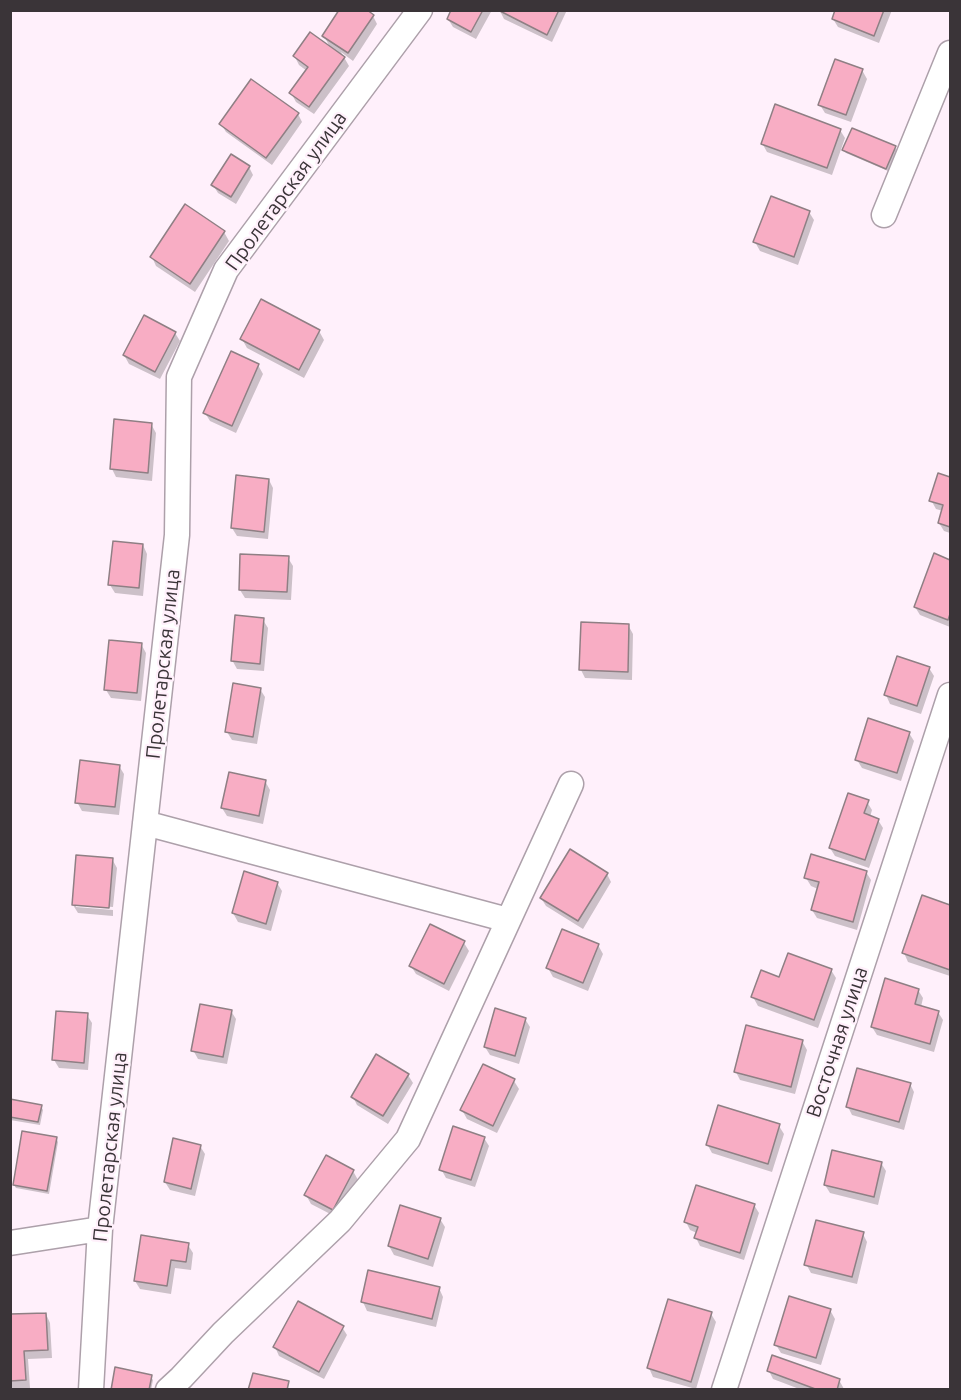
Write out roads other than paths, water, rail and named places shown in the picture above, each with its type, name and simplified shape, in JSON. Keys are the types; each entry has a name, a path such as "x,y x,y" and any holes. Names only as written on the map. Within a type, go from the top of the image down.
{"street":[{"name":"Пролетарская улица","path":"91,1389 100,1229 177,535 178,376 226,270 420,10"},
{"path":"884,215 951,53"},
{"name":"Восточная улица","path":"724,1389 951,695"},
{"path":"168,1389 340,1221 408,1139 571,784"},
{"path":"145,823 508,920"},
{"path":"10,1243 100,1229"}]}
